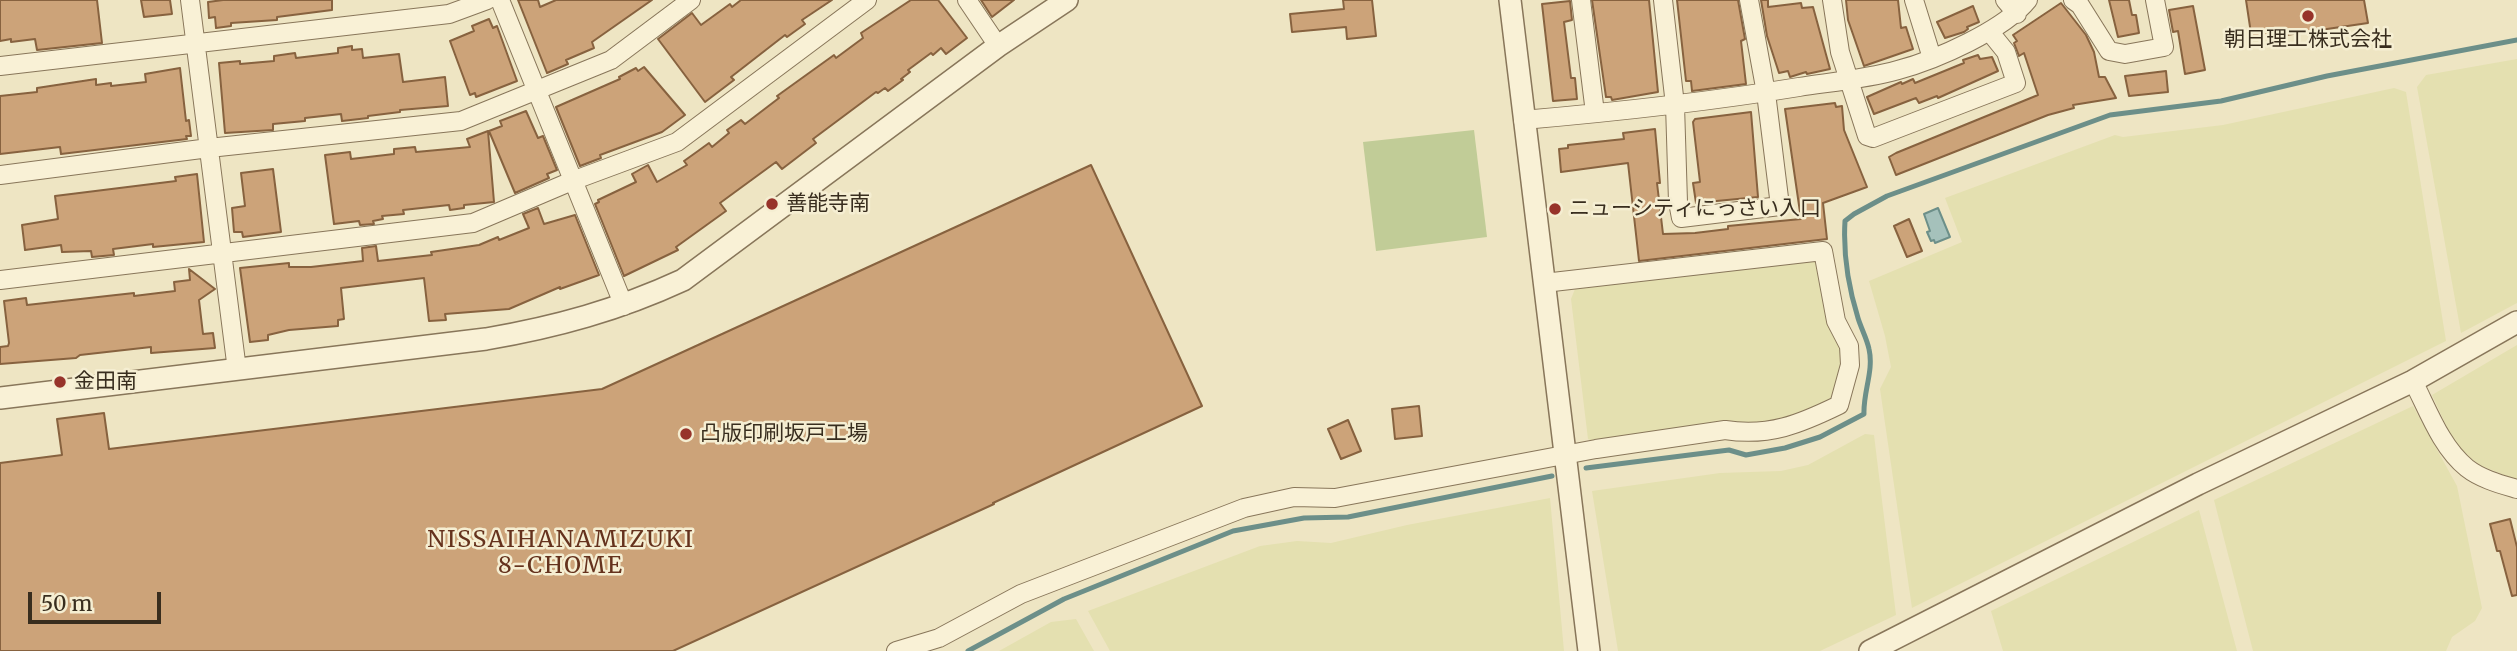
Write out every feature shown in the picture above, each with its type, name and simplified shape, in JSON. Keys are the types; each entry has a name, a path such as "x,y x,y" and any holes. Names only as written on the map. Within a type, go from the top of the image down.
{"street":[{"path":"190,0 237,370"},
{"path":"0,66 449,15 487,0"},
{"path":"500,0 624,306"},
{"path":"0,175 209,148 461,121 611,60 691,0"},
{"path":"0,280 222,251 473,223 572,181 677,142 867,0"},
{"path":"967,0 998,46"},
{"path":"0,398 498,337 546,328 624,306 682,280 998,46 1067,0"},
{"path":"1510,0 1589,651"},
{"path":"1581,0 1595,113"},
{"path":"1663,0 1675,105 1678,202 1681,218 1780,206 1766,93 1749,0"},
{"path":"1832,0 1840,52 1867,136 1873,138 2016,83 2006,52 1989,31"},
{"path":"1914,0 1932,58"},
{"path":"2073,0 2080,5 2109,51 2125,54 2164,47 2155,0"},
{"path":"1523,120 1766,93 1898,70 1932,58 1989,31 2017,5"},
{"path":"896,651 940,638 1021,594 1244,508 1294,497 1335,498 1566,455 1725,430 1746,433 1781,430 1839,405 1850,365 1849,346 1836,321 1823,251 1544,283"},
{"path":"1870,651 2198,484 2413,381 2517,322"},
{"path":"2413,381 2449,449 2468,469 2495,483 2517,489"}],"shaded area":[{"path":"2517,59 2517,303 2461,333 2417,87 2426,75"},
{"path":"2394,88 2406,92 2446,341 1912,608 1880,389 1891,367 1869,281 1962,242 1945,198 2115,135 2123,137 2223,125"},
{"path":"1816,261 1823,266 1843,350 1836,402 1785,422 1597,443 1588,439 1571,299 1575,289"},
{"path":"2517,345 2517,480 2479,465 2455,445 2432,395"},
{"path":"2413,406 2457,486 2482,608 2475,621 2452,637 2446,651 2253,651 2214,500"},
{"path":"1865,434 1874,435 1896,615 1820,651 1618,651 1592,491 1720,473 1781,471 1808,465"},
{"path":"1550,498 1564,651 1110,651 1088,611 1260,546 1297,541 1331,543 1407,525"},
{"path":"2199,510 2237,651 2003,651 1991,611"},
{"path":"1076,619 1094,651 999,651 1051,622"}],"green space":[{"path":"1474,130 1487,237 1376,251 1363,142"}],"water":[{"path":"1938,208 1950,237 1935,243 1927,232 1930,231 1924,214"}],"building":[{"path":"0,0 97,0 102,43 37,50 35,39 0,41"},
{"path":"141,0 170,0 172,14 144,17"},
{"path":"332,0 332,10 277,17 277,20 231,23 231,26 216,28 215,17 209,18 208,2"},
{"path":"518,0 538,0 540,7 556,0 652,0 592,42 594,48 566,60 568,64 547,73"},
{"path":"741,0 832,0 802,20 805,24 787,37 785,35 731,77 734,80 705,102 658,39 692,13 701,25 730,4 732,7"},
{"path":"911,0 938,0 967,38 946,54 941,48 933,55 931,53 908,70 910,72 901,79 903,80 888,91 885,88 876,92 813,139 816,143 782,169 776,162 720,203 726,211 676,247 678,250 624,276 595,204 598,200 636,182 632,174 648,165 657,182 687,165 684,161 709,143 712,147 729,133 727,130 741,120 745,124 779,98 777,96 834,55 836,58 863,38 861,33"},
{"path":"981,0 1014,0 992,17"},
{"path":"1343,0 1372,0 1376,36 1347,39 1346,27 1292,32 1290,14 1344,9"},
{"path":"1592,0 1649,0 1658,92 1612,100 1611,97 1606,97"},
{"path":"1677,0 1738,0 1745,39 1741,41 1746,84 1692,91 1691,81 1686,81"},
{"path":"1761,0 1768,0 1768,7 1801,3 1802,8 1813,7 1830,69 1790,77 1788,71 1779,73 1767,36"},
{"path":"1846,0 1898,0 1901,28 1906,27 1913,49 1864,66 1848,20"},
{"path":"2109,0 2129,0 2132,15 2136,15 2139,33 2118,37"},
{"name":"朝日理工株式会社","path":"2246,0 2364,0 2368,23 2252,40"},
{"path":"1570,1 1572,20 1564,22 1571,78 1575,78 1577,99 1553,101 1542,4"},
{"path":"2061,3 2086,35 2094,52 2099,77 2105,77 2116,98 2073,105 2074,108 2048,115 1896,175 1889,157 1896,153 2038,95 2024,53 2019,56 2014,43 2017,41 2013,35"},
{"path":"1973,6 1979,22 1967,27 1964,32 1945,38 1937,22"},
{"path":"2193,6 2205,70 2185,74 2178,31 2173,32 2169,10"},
{"path":"489,19 493,28 497,26 517,81 476,97 475,93 470,95 450,41 474,31 472,26"},
{"path":"352,46 352,50 362,49 363,58 399,54 403,82 445,77 448,106 400,110 342,121 341,114 305,118 305,121 273,124 273,130 225,133 219,63 274,61 274,56 295,53 296,58 338,53 338,48"},
{"path":"1978,55 1980,59 1992,57 1998,71 1938,98 1937,96 1919,103 1916,98 1874,114 1867,97 1901,82 1902,84 1913,79 1915,83"},
{"path":"644,67 685,115 662,132 600,155 601,158 580,166 556,107 620,79 619,77 636,68 638,71"},
{"path":"180,68 186,121 189,120 191,136 186,136 187,139 61,154 60,147 0,154 0,96 37,92 37,88 96,79 96,85 111,83 111,86 146,82 145,74"},
{"path":"2166,71 2168,92 2129,96 2125,76"},
{"path":"1835,103 1836,107 1842,106 1844,130 1867,187 1823,203 1827,239 1639,261 1628,163 1561,172 1559,149 1568,148 1568,145 1624,139 1623,133 1655,129 1660,183 1657,183 1663,234 1695,233 1728,229 1728,226 1801,219 1785,109"},
{"path":"526,111 538,138 543,136 557,170 547,174 549,178 515,193 489,131 502,126 500,121"},
{"path":"1751,112 1758,197 1696,203 1693,183 1700,182 1693,122 1695,119"},
{"path":"488,131 494,202 464,205 464,208 450,210 449,205 403,210 404,214 382,216 383,219 373,221 374,224 360,225 359,221 334,224 325,155 350,152 351,159 394,154 394,149 415,147 416,152 470,147 467,139"},
{"name":"凸版印刷坂戸工場","path":"1091,165 1202,406 673,651 0,651 0,463 62,455 57,419 104,413 109,449 602,389"},
{"path":"273,169 281,232 243,237 242,232 234,232 232,208 245,206 241,173"},
{"path":"197,174 204,242 113,249 114,255 92,257 91,251 62,252 61,245 25,250 22,225 58,219 55,196 176,181 175,177"},
{"path":"538,208 544,224 575,215 599,275 560,287 509,309 445,314 446,320 429,321 424,278 341,288 344,319 338,320 338,326 289,330 268,335 268,340 250,342 240,268 289,263 289,267 311,267 363,261 362,248 376,246 378,261 432,255 431,252 479,245 498,237 499,240 529,228 523,214"},
{"path":"1909,219 1922,251 1907,257 1894,226"},
{"path":"189,269 215,289 199,300 203,334 213,333 215,348 151,353 151,347 80,355 76,358 0,364 0,347 8,346 9,343 4,301 26,298 27,305 175,291 174,282 190,280"},
{"path":"1419,406 1422,436 1395,439 1392,409"},
{"path":"1348,420 1361,451 1341,459 1328,429"},
{"path":"2510,519 2517,547 2517,595 2512,596 2490,524"}],"waterway":[{"path":"1586,468 1729,450 1746,455 1785,448 1820,437 1864,414 1870,357 1849,282 1845,221 1887,196 2110,115 2221,101 2327,76 2517,40"},
{"path":"968,651 1064,599 1233,531 1304,518 1348,517 1552,476"}],"place":[{"name":"朝日理工株式会社","path":"2308,16"},
{"name":"善能寺南","path":"772,204"},
{"name":"ニューシティにっさい入口","path":"1555,209"},
{"name":"金田南","path":"60,382"},
{"name":"凸版印刷坂戸工場","path":"686,434"}],"district":[{"name":"NISSAIHANAMIZUKI 8-CHOME","path":"561,553"}]}
